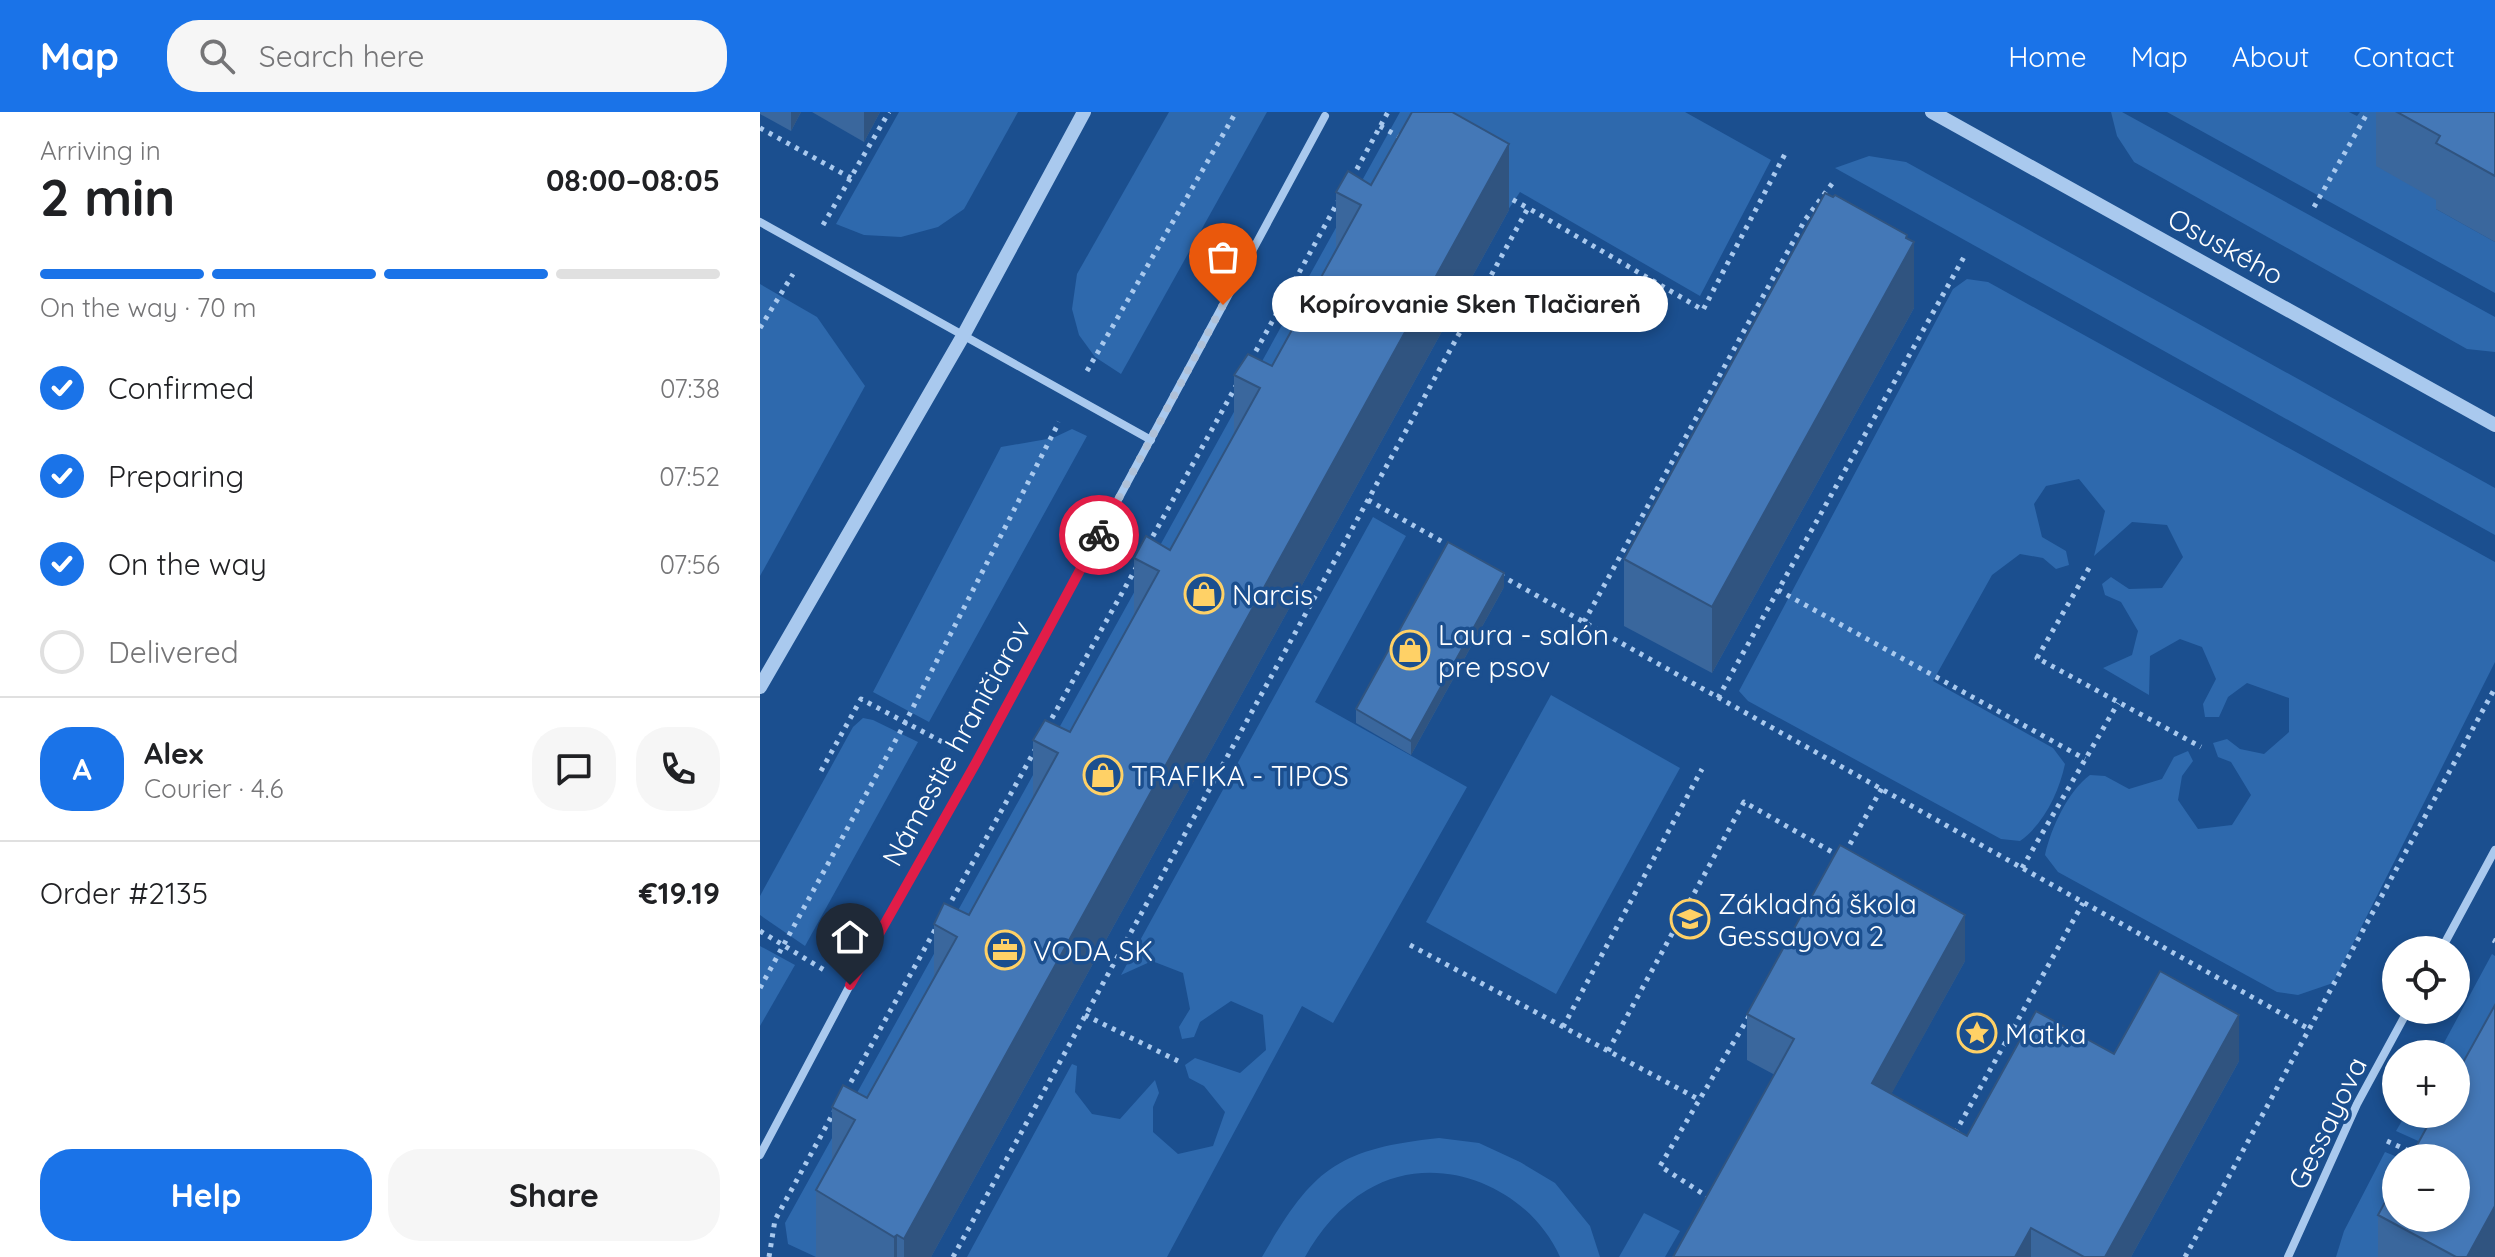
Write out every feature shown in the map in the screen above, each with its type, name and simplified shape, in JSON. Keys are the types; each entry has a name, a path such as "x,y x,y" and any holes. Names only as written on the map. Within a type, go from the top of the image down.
{"street":[{"path":"760,687 963,336 1084,112"},
{"name":"Osuského","path":"1932,112 2495,425"},
{"name":"Námestie hraničiarov","path":"760,1155 850,985 977,761 1325,116"},
{"path":"760,222 1151,440"},
{"path":"2449,936 2495,850"},
{"name":"Gessayova","path":"2288,1257 2357,1104 2400,1024"}],"path":[{"path":"760,328 889,112"},
{"path":"760,988 905,723 1073,397 1236,112"},
{"path":"1244,372 1388,112"},
{"path":"2314,207 2368,112"},
{"path":"1380,126 1407,141"},
{"path":"760,128 851,178"},
{"path":"1501,193 1703,310 1785,154"},
{"path":"1584,622 1805,220 1834,181"},
{"path":"953,1257 1528,208"},
{"path":"1331,216 1342,222"},
{"path":"1718,698 1964,257"},
{"path":"1737,343 1748,349"},
{"path":"769,1257 775,1220 1236,385"},
{"path":"1229,399 1241,405"},
{"path":"1670,465 1681,470"},
{"path":"1368,499 1450,547"},
{"path":"1637,526 1648,532"},
{"path":"2089,568 2037,658 2201,747"},
{"path":"1490,569 2309,1029"},
{"path":"1128,582 1140,588"},
{"path":"1777,590 2085,759"},
{"path":"2185,1257 2495,688"},
{"path":"821,771 861,699 977,761"},
{"path":"2022,868 2118,703"},
{"path":"1026,765 1038,772"},
{"path":"1563,1027 1702,769"},
{"path":"1608,1051 1744,802 1842,858 1882,788"},
{"path":"1952,1138 2083,903"},
{"path":"760,931 850,985"},
{"path":"1410,945 1700,1100"},
{"path":"925,947 937,954"},
{"path":"1702,1209 1708,1197 1660,1166 1755,1006"},
{"path":"1085,1015 1178,1061"},
{"path":"825,1130 836,1136"},
{"path":"2387,1141 2394,1144"}],"shaded area":[{"path":"899,112 1018,112 964,209 938,227 901,237 864,235 836,224"},
{"path":"1169,112 1267,112 1121,374 1095,357 1079,335 1072,309 1077,274"},
{"path":"1400,112 1685,112 1771,160 1700,296 1520,192 855,1186 816,1257 788,1244 785,1223"},
{"path":"2111,112 2122,112 2495,317 2495,352 2467,349 2134,162 2117,136"},
{"path":"2167,112 2349,112 2357,116 2360,112 2406,112 2440,202 2436,209 2495,242 2495,293"},
{"path":"1869,156 1906,162 2495,488 2495,535 1835,168"},
{"path":"1967,279 1988,282 2495,562 2495,662 2333,983 2298,995 2277,992 2058,872 2045,855 2062,811 2075,790 2090,775 2105,776 2129,789 2162,779 2174,757 2188,751 2193,761 2182,776 2178,800 2198,829 2232,825 2251,795 2231,762 2218,757 2213,743 2227,739 2240,749 2264,754 2289,732 2289,698 2247,683 2228,697 2219,717 2205,717 2203,704 2216,679 2202,647 2180,639 2150,656 2149,695 2103,668 2132,655 2138,631 2121,602 2105,595 2102,584 2111,577 2129,589 2162,588 2183,557 2167,525 2132,522 2094,556 2105,511 2079,479 2046,486 2034,504 2042,537 2066,551 2069,565 2056,569 2043,558 2020,554 1992,575 1933,681 2053,748 2065,764 2049,807 2036,826 2020,841 2001,839 1748,701 1739,691 1953,289"},
{"path":"760,284 817,317 865,386 760,576"},
{"path":"1072,429 1087,436 929,722 873,692 1001,447 1053,438"},
{"path":"1373,517 1406,536 1315,702 1467,787 1333,1023 1302,1006 1167,1257 967,1257 1072,1064 1077,1066 1075,1092 1092,1114 1120,1119 1155,1080 1159,1093 1153,1107 1153,1132 1178,1154 1213,1146 1225,1112 1204,1086 1189,1078 1185,1065 1195,1058 1240,1073 1266,1050 1263,1015 1231,1001 1200,1022 1194,1037 1182,1039 1179,1027 1190,1009 1183,973 1152,961 1121,975"},
{"path":"1551,695 1680,768 1556,994 1426,922"},
{"path":"863,718 918,742 805,946 760,915 760,896 853,727"},
{"path":"760,946 795,965 760,1026"},
{"path":"2492,954 2495,956 2495,1064 2470,1108 2470,1040 2446,1040 2454,1024 2470,1024 2470,995"},
{"path":"2398,1128 2459,1128 2450,1144 2425,1144 2396,1131"},
{"path":"1439,1138 1479,1143 1555,1183 1590,1226 1600,1257 1560,1257 1546,1232 1527,1211 1504,1194 1451,1174 1422,1173 1394,1178 1357,1196 1332,1219 1305,1257 1262,1257 1296,1203 1331,1169 1375,1149"},
{"path":"2382,1158 2382,1232 2392,1232 2386,1257 2336,1257 2344,1231"},
{"path":"1644,1213 1680,1231 1665,1257 1619,1257"}],"building":[{"path":"1412,112 1452,112 1509,144 904,1239 897,1235 894,1237 816,1190 855,1120 832,1107 843,1085 867,1098 957,937 934,924 944,903 969,915 1058,753 1033,740 1045,720 1070,732 1159,571 1134,558 1146,536 1170,550 1260,388 1234,375 1248,354 1272,366 1361,205 1336,192 1348,171 1371,185"},
{"path":"2397,112 2495,112 2495,176 2436,143 2440,136"},
{"path":"1825,193 1835,195 1907,235 1906,238 1914,242 1712,607 1624,559"},
{"path":"1448,542 1504,573 1411,741 1356,709"},
{"path":"1840,845 1965,915 1872,1083 1967,1136 2036,1011 2114,1054 2160,971 2239,1015 2105,1257 2084,1257 2031,1228 2015,1257 1673,1257 1794,1039 1747,1014"},
{"path":"2495,1005 2495,1206 2467,1257 2456,1257 2410,1232 2470,1232 2470,1144 2418,1144 2426,1128 2470,1128 2470,1050"}],"way so far":[{"path":"1099,535 1223,305"}],"place":[{"name":"Kopírovanie Sken Tlačiareň","path":"1223,305"},
{"name":"Narcis","path":"1204,594"},
{"name":"Laura - salón pre psov","path":"1410,650"},
{"name":"TRAFIKA - TIPOS","path":"1103,775"},
{"name":"Základná škola Gessayova 2","path":"1690,919"},
{"name":"VODA SK","path":"1005,950"},
{"name":"Matka","path":"1977,1033"}],"route":[{"path":"850,985 977,761 1099,535"}]}
